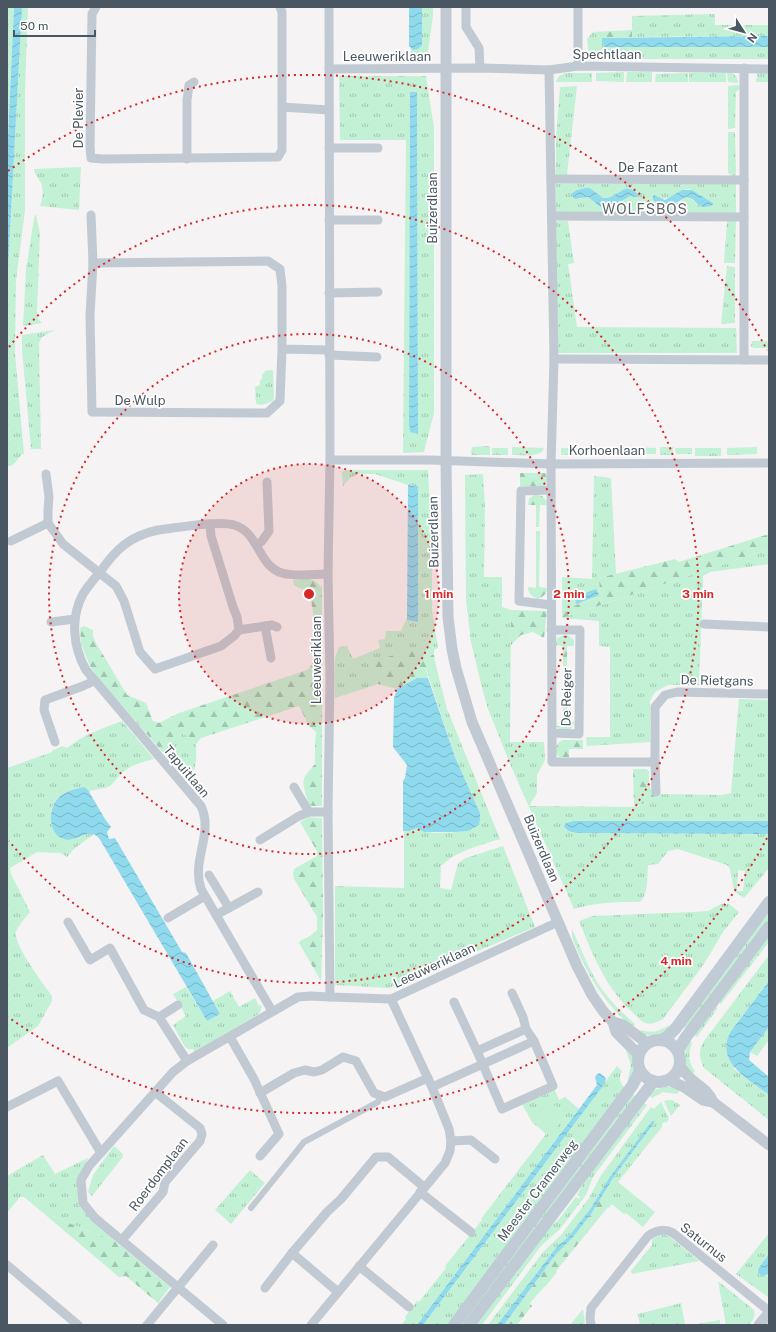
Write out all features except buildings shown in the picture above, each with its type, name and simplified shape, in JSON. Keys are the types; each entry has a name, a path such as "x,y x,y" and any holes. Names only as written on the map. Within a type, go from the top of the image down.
{"main road":[{"path":"662,1040 676,1028 769,902"},
{"path":"678,1050 686,1036 769,927"},
{"path":"654,1040 662,1040 668,1041 674,1045 678,1050 681,1061 676,1075 669,1080 658,1083 648,1079 640,1071 638,1054 647,1043 654,1040"},
{"name":"Meester Cramerweg","path":"454,1325 632,1086 640,1071"},
{"name":"Meester Cramerweg","path":"470,1325 653,1082"}],"street":[{"name":"De Plevier","path":"96,7 92,14 91,158 187,159 278,156 282,150 282,12 280,7"},
{"name":"Leeuweriklaan","path":"329,7 330,460 328,574 330,678 328,812 330,997 391,999 558,922"},
{"name":"Buizerdlaan","path":"446,7 446,460 448,617 456,668 472,722 577,966 592,995 613,1022 616,1032 638,1054"},
{"path":"466,7 466,27 479,48 480,68"},
{"path":"578,7 578,66"},
{"name":"Spechtlaan","path":"446,68 549,70 578,66 769,69"},
{"name":"Leeuweriklaan","path":"329,69 446,68"},
{"path":"744,68 744,360"},
{"path":"549,70 554,359 551,464"},
{"path":"187,159 187,100 189,85 194,82"},
{"path":"282,107 330,110"},
{"path":"329,148 378,148"},
{"name":"De Fazant","path":"551,179 744,180"},
{"name":"De Wulp","path":"91,215 93,263 90,315 92,412 267,413 280,401 282,286 280,269 268,261 93,263"},
{"path":"552,216 744,217"},
{"path":"329,220 378,220"},
{"path":"329,293 378,292"},
{"path":"282,349 377,357"},
{"path":"554,359 769,360"},
{"path":"330,460 446,460"},
{"name":"Korhoenlaan","path":"446,460 551,464 769,463"},
{"name":"De Reiger","path":"551,464 551,630 552,733 579,734 580,630 551,630"},
{"path":"46,474 49,497 48,523 63,544 116,586 124,601 140,652 156,669 221,646 239,630 272,625 277,627"},
{"path":"257,545 269,531 267,482"},
{"path":"551,490 521,491 519,601 551,605"},
{"path":"11,540 48,523"},
{"name":"Tapuitlaan","path":"272,1011 205,896 199,883 199,862 206,830 205,817 201,806 86,670 77,652 74,636 75,619 77,608 83,594 117,550 139,535 158,530 228,523 239,526 250,534 266,562 277,571 286,574 328,574"},
{"path":"210,524 211,536 228,593 237,617 239,630"},
{"path":"51,622 75,619"},
{"path":"704,624 769,627"},
{"path":"265,626 271,658"},
{"path":"55,742 44,710 45,700 94,681"},
{"name":"De Rietgans","path":"656,792 655,706 665,695 677,692 769,694"},
{"path":"552,733 552,762 655,762"},
{"path":"294,787 309,812"},
{"path":"260,840 299,816 309,812 328,812"},
{"path":"209,875 229,908"},
{"path":"216,915 258,892"},
{"path":"168,918 205,896"},
{"path":"68,922 90,960 110,948 144,1010 159,1017 187,1061"},
{"path":"454,1002 478,1051 502,1109 553,1086 534,1041 526,1029 512,992"},
{"path":"223,1325 95,1218 83,1202 81,1180 89,1166 173,1072 187,1061 298,997 330,997"},
{"path":"311,1325 445,1163 450,1151 451,1141 449,1129 428,1078 391,999"},
{"path":"159,1017 178,1005"},
{"name":"Buizerdlaan","path":"613,1022 623,1025 647,1043"},
{"path":"478,1051 526,1029"},
{"path":"230,1037 254,1079 280,1134 260,1156"},
{"path":"432,1087 534,1041"},
{"path":"260,1093 294,1073 305,1070 314,1072 322,1070 343,1057 356,1061 374,1093 381,1096 386,1097 428,1078"},
{"path":"680,1067 691,1079 706,1090 711,1096 713,1102"},
{"path":"669,1080 684,1087 703,1100 713,1102 769,1145"},
{"path":"7,1107 58,1081 101,1153"},
{"name":"Roerdomplaan","path":"122,1240 163,1192 165,1182 200,1141 202,1134 200,1128 155,1092"},
{"path":"251,1208 304,1142 378,1102 381,1096"},
{"path":"451,1141 471,1140 495,1159"},
{"path":"265,1288 292,1253 327,1212 341,1199 376,1157 388,1157 422,1190 471,1232"},
{"name":"Saturnus","path":"591,1325 591,1308 648,1236 662,1230 673,1233 769,1312"},
{"path":"147,1325 213,1245"},
{"path":"292,1253 338,1292"},
{"path":"7,1266 78,1325"},
{"path":"359,1266 409,1307"},
{"path":"759,1325 769,1312"}],"green space":[{"path":"7,7 14,7 7,159"},
{"path":"22,7 28,7 25,90 25,211 16,280 15,353 24,454 22,454 13,465 7,467 7,287"},
{"path":"422,7 433,7 427,58 424,61 411,60 411,48 413,50 422,45"},
{"path":"715,14 715,25 769,25 769,36 632,37 632,16"},
{"path":"632,30 632,37 602,38 593,32"},
{"path":"593,32 602,38 602,43 769,47 769,59 595,59 589,55 587,39"},
{"path":"624,72 624,82 596,81 596,73"},
{"path":"627,72 652,72 652,82 626,82"},
{"path":"730,72 736,76 738,83 728,82 727,73"},
{"path":"565,73 592,73 592,82 556,82 558,77"},
{"path":"688,73 688,82 655,82 656,74"},
{"path":"689,73 726,73 726,82 689,82"},
{"path":"757,73 769,73 769,82 756,82"},
{"path":"339,76 426,76 434,128 434,413 424,452 403,453 406,140 340,140","holes":["410,92 417,93 418,433 409,422"]},
{"path":"739,85 740,89 736,92 735,128 728,129 728,86"},
{"path":"577,86 567,175 556,175 556,138 560,87"},
{"path":"728,132 735,132 736,174 734,177 728,173"},
{"path":"81,167 79,210 40,206 43,190 34,169"},
{"path":"556,184 736,184 736,213 556,213","holes":["590,188 603,198 613,197 620,191 640,196 630,196 610,207 606,207 601,206 588,197 577,199 577,190","687,189 692,190 713,203 701,207 689,197 686,197 681,201 665,205 661,199 670,197"]},
{"path":"36,214 40,234 37,311 38,319 42,323 23,326 26,270 34,218"},
{"path":"736,219 735,263 724,263 727,221"},
{"path":"556,221 568,221 574,263 568,264 577,327 736,328 737,353 556,353"},
{"path":"727,266 735,267 735,323 721,324"},
{"path":"55,330 42,337 39,343 41,449 31,449 22,335"},
{"path":"752,341 769,341 769,348 753,348 751,346"},
{"path":"273,370 273,401 262,405 256,404 255,387 260,385 262,374 265,373 264,371"},
{"path":"490,446 490,455 471,455 472,447"},
{"path":"512,447 544,448 535,455 512,455"},
{"path":"597,447 596,454 561,455 561,448"},
{"path":"633,447 656,448 656,454 633,454"},
{"path":"660,447 673,447 673,455 660,455"},
{"path":"757,447 757,454 727,455 727,448"},
{"path":"492,448 508,448 508,455 492,455"},
{"path":"600,448 629,448 629,455 600,455"},
{"path":"675,448 692,448 692,454 676,454"},
{"path":"695,448 721,448 721,456 695,456"},
{"path":"346,470 428,470 432,542 432,610 438,648 434,650 434,655 420,652 369,663 378,684 335,698 335,658 339,647 347,646 353,659 380,648 378,640 385,639 386,631 401,631 407,618 407,620 418,622 418,486 408,485 375,474 358,474 350,478 343,486 342,472"},
{"path":"520,473 545,473 547,476 544,486 520,486"},
{"path":"483,474 485,505 484,577 502,577 502,607 511,610 510,742 544,742 545,760 537,775 537,793 529,806 636,807 647,802 657,794 721,795 731,793 739,699 769,700 769,821 573,821 566,823 565,830 576,833 769,834 769,868 744,898 734,891 730,869 727,865 678,849 668,851 658,864 648,865 645,894 640,902 615,902 574,909 511,766 488,709 481,684 471,642 466,600 465,475","holes":["738,870 745,871 743,891 737,891"]},
{"path":"594,476 611,478 616,574 599,578 600,597 562,610 562,577 592,579"},
{"path":"534,495 543,497 547,503 547,505 540,505 539,527 536,527 536,505 528,505 529,499"},
{"path":"536,531 540,531 539,587 547,588 545,594 539,599 530,594 528,590 528,587 536,588"},
{"path":"769,534 769,549 562,618 562,610 600,597 599,578 675,559 679,562"},
{"path":"769,549 769,564 710,572 703,576 699,685 668,685 655,692 650,701 650,742 587,746 586,737 610,737 610,647 599,646 599,621 562,618"},
{"path":"309,579 315,581 322,587 322,806 309,805 303,783 306,775 315,764 316,732 309,726 299,706 201,738 196,744 183,733 172,738 175,752 165,755 100,680 90,666 81,644 80,628 84,626 93,630 93,636 96,643 127,695 146,703 153,721 159,723 179,713 307,670 312,665 313,660 314,625 312,607 307,590 294,585 293,580"},
{"path":"511,610 547,611 544,638 533,632 521,635 511,645"},
{"path":"569,636 573,639 574,646 567,646 567,688 563,689 563,646 556,645 556,641 559,637"},
{"path":"410,650 434,655 436,666 426,669 428,678 417,678 397,689 378,684 368,663"},
{"path":"436,666 447,709 500,839 461,852 447,861 441,866 440,888 451,890 458,863 466,858 503,846 535,927 389,988 335,985 335,886 404,888 404,831 410,831 417,828 434,833 468,831 480,813 455,757 426,669"},
{"path":"563,693 567,693 567,722 575,722 570,730 560,730 556,726 563,726"},
{"path":"122,721 154,759 130,767 110,786 89,792 84,787 67,792 61,796 53,805 53,829 70,839 92,833 94,834 74,849 67,857 61,853 37,852 10,868 11,874 30,912 17,930 16,938 24,955 52,996 52,1001 38,1026 7,1048 7,768 52,752 53,749 54,750 62,746 67,748 73,743 100,729"},
{"path":"183,733 196,744 195,766 194,770 189,773 178,765 174,754 172,738"},
{"path":"563,740 583,740 583,749 569,749 569,757 559,757 556,753 556,747 559,742"},
{"path":"633,769 646,769 649,771 649,786 656,795 647,802 634,807"},
{"path":"309,817 322,818 323,913 321,981 299,943 317,930 317,917 294,879 293,874 294,869 317,856 317,851 300,822"},
{"path":"721,904 729,904 739,912 723,932 704,964 663,1019 648,1024 641,1021 613,991 600,969 579,921 593,916 708,911"},
{"path":"767,911 769,912 769,921 687,1030 682,1026"},
{"path":"572,929 587,964 597,982 612,1001 635,1024 632,1028 616,1012 596,986 574,943"},
{"path":"769,935 769,942 720,1005 720,996"},
{"path":"769,955 769,981 731,1031 734,1069 769,1095 769,1120 704,1068 700,1054 704,1041"},
{"path":"186,987 207,1021 220,1014 213,1001 230,991 239,1007 255,998 259,1006 262,1005 260,1012 194,1052 193,1049 188,1049 185,1047 173,1025 186,1016 173,994"},
{"path":"716,1002 717,1009 697,1037 693,1034"},
{"path":"668,1026 672,1028 656,1035 643,1035 639,1033 642,1030 649,1032"},
{"path":"769,1027 769,1040 757,1056 750,1052"},
{"path":"688,1040 692,1043 689,1058 695,1071 692,1075 687,1067 685,1058"},
{"path":"626,1050 632,1054 634,1061 634,1068 629,1081 628,1079 631,1065"},
{"path":"617,1066 622,1072 620,1081 626,1089 449,1325 423,1325"},
{"path":"666,1087 680,1090 677,1094 663,1092 652,1098 647,1094 657,1089"},
{"path":"554,1088 559,1100 565,1097 579,1109 417,1325 401,1325 417,1301 419,1302 446,1268 445,1266 482,1220 481,1219 546,1134 532,1122 521,1102"},
{"path":"632,1093 636,1097 465,1325 458,1325"},
{"path":"544,1098 566,1113 556,1128 533,1113"},
{"path":"672,1100 680,1105 671,1116 664,1101"},
{"path":"642,1101 647,1105 593,1177 586,1195 560,1229 541,1246 482,1325 474,1325 542,1234 559,1219 576,1197 579,1199 580,1197 577,1195 585,1181"},
{"path":"661,1102 669,1119 666,1123 664,1122 662,1124 662,1127 618,1182 655,1212 643,1227 602,1196 615,1175 655,1122 653,1121 609,1178 591,1208 569,1236 549,1257 497,1325 488,1325 543,1252 561,1235 589,1198 600,1177 651,1107 654,1109"},
{"path":"114,1146 123,1154 122,1158 92,1196 88,1192 93,1175"},
{"path":"43,1155 55,1174 88,1158 77,1181 79,1206 116,1242 42,1212 24,1197 20,1197 7,1213 7,1176"},
{"path":"250,1170 265,1183 231,1224 215,1210"},
{"path":"602,1196 612,1204 609,1208 608,1207 556,1271 557,1272 545,1287 530,1303 532,1306 517,1325 504,1325 556,1254 594,1209"},
{"path":"42,1212 116,1242 170,1287 158,1303 126,1276 119,1277"},
{"path":"769,1233 769,1254 757,1271 767,1276 769,1274 768,1297 736,1274"},
{"path":"659,1235 670,1237 699,1261 632,1274 631,1271 652,1245 652,1239"},
{"path":"718,1281 754,1310 754,1318 749,1325 726,1325"},
{"path":"681,1303 685,1324 687,1325 640,1325 638,1314"},
{"path":"583,1309 585,1325 570,1325"},
{"path":"720,1320 720,1325 690,1325"}],"water":[{"path":"14,7 22,7 7,287 7,159"},
{"path":"409,7 422,7 422,45 418,49 413,50 409,46"},
{"path":"769,36 769,47 605,47 602,43 602,38"},
{"path":"410,92 417,92 418,434 410,432 409,422"},
{"path":"590,188 603,198 613,196 625,189 634,191 640,196 630,196 613,206 602,208 588,197 575,199 571,194 577,190"},
{"path":"682,190 692,190 713,203 713,205 703,207 686,197 678,202 665,205 657,203 653,200 654,195 665,200"},
{"path":"408,485 418,486 418,622 407,620"},
{"path":"596,589 599,595 576,604 575,597"},
{"path":"417,678 428,678 455,757 480,813 479,825 468,831 424,832 417,828 410,831 403,831 403,781 405,778 407,765 393,747 394,698 397,689"},
{"path":"84,787 88,790 111,827 107,832 109,839 115,838 182,952 186,953 220,1014 207,1021 99,838 91,834 69,840 58,836 54,832 51,813 55,801 65,793"},
{"path":"573,821 769,821 769,834 576,833 568,831 564,826 566,823"},
{"path":"769,981 769,1027 750,1052 749,1060 769,1077 769,1095 735,1068 727,1052 727,1042 731,1031"},
{"path":"600,1073 606,1078 605,1083 423,1325 417,1325 597,1085 595,1077"},
{"path":"652,1121 655,1122 615,1175 591,1214 573,1237 556,1254 504,1325 497,1325 556,1248 569,1236 591,1208 609,1178"},
{"path":"769,1254 769,1274 763,1276 758,1273 758,1269"}],"district":[{"name":"WOLFSBOS","path":"645,209"}]}
